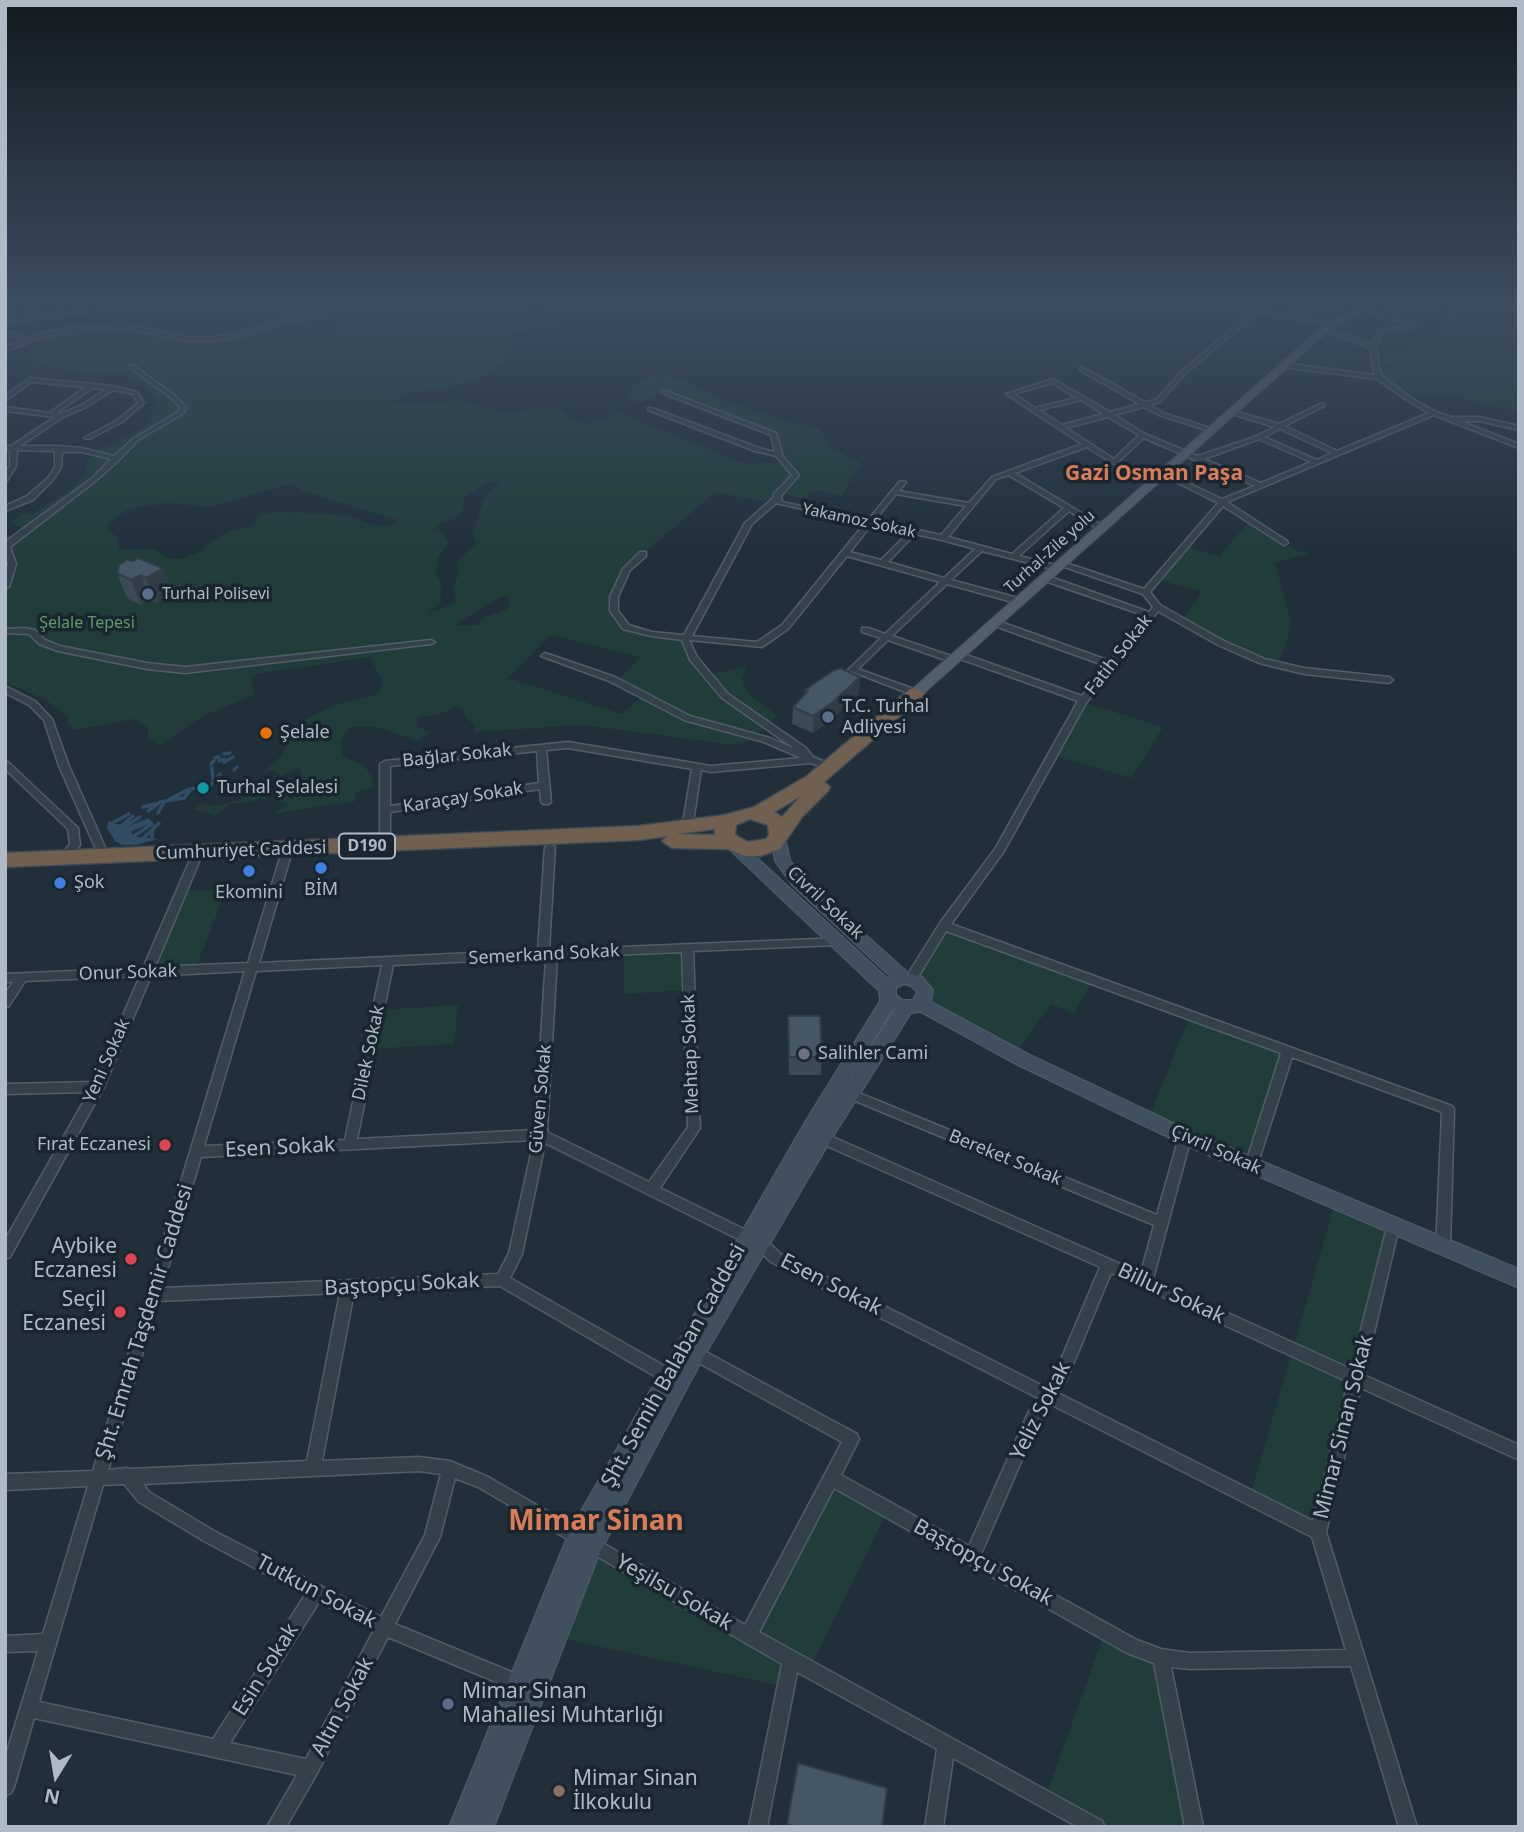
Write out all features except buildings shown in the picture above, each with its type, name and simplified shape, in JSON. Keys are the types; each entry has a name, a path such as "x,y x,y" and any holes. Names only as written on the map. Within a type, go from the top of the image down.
{"highway":[{"name":"Cumhuriyet Caddesi","path":"5,869 62,863 687,829 728,821 743,813 758,813 790,796 820,763 916,694"},
{"path":"778,836 795,813 916,694"},
{"path":"758,813 777,822 778,836"},
{"path":"728,821 723,830 732,844"},
{"name":"Cumhuriyet Caddesi","path":"102,861 194,862 550,847 732,844 760,849 778,836"},
{"name":"Cumhuriyet Caddesi","path":"5,860 62,863"}],"main road":[{"name":"Turhal-Zile yolu","path":"916,694 1256,389"}],"street":[{"path":"52,413 87,389"},
{"path":"9,447 110,389"},
{"path":"87,438 120,421 141,403 135,393 119,389"},
{"path":"5,587 12,564 6,545 64,503 117,459 136,439 183,411 172,396 163,389"},
{"path":"1024,389 1009,394 1114,462 1152,482"},
{"path":"1067,389 1143,435 1259,485"},
{"path":"1119,389 1161,414 1211,430"},
{"path":"1060,428 1147,405 1162,398 1169,389"},
{"path":"1398,389 1434,413 1519,446"},
{"name":"Yakamoz Sokak","path":"664,392 774,434 779,455 796,475 776,499 779,503 812,513 943,538 1058,566 1146,592"},
{"path":"1033,410 1082,398"},
{"path":"1199,458 1259,437 1322,405"},
{"path":"5,409 61,416"},
{"path":"650,409 757,450 779,455"},
{"path":"1231,412 1281,427 1335,452"},
{"name":"Fatih Sokak","path":"907,979 999,851 1084,700 1154,611 1146,592 1222,502 1335,452 1434,413"},
{"path":"1451,420 1479,419 1519,428"},
{"path":"1114,462 1143,435"},
{"path":"1259,437 1315,461"},
{"path":"943,538 994,478 1087,445"},
{"path":"9,447 95,452 117,459"},
{"path":"5,480 13,466 9,447"},
{"path":"5,509 30,498 51,479 58,467 59,448"},
{"path":"1009,472 1101,527"},
{"path":"1162,473 1222,502 1284,543"},
{"path":"643,554 621,579 614,597 614,611 631,631 762,644 785,627 902,482"},
{"path":"894,492 971,505"},
{"path":"685,637 749,523 776,499"},
{"path":"1013,557 1069,508"},
{"path":"883,564 912,532"},
{"path":"916,694 852,670 980,548"},
{"path":"846,553 1019,601"},
{"path":"1045,578 1154,611 1262,661 1304,671 1389,680"},
{"path":"995,623 1112,665"},
{"path":"865,630 1084,700"},
{"path":"5,631 32,632 42,642 58,648 147,666 185,670 431,642"},
{"path":"685,637 693,658 725,696 820,763"},
{"path":"545,656 612,678 687,718 767,740 820,763"},
{"path":"5,690 32,703 48,719 64,766 96,834 102,861"},
{"name":"Bağlar Sokak","path":"386,845 385,764 568,745 716,769 820,763"},
{"name":"Karaçay Sokak","path":"385,810 544,785 541,747"},
{"path":"5,764 69,823 76,839 74,848 62,863"},
{"path":"687,829 697,767"},
{"path":"544,785 545,802"},
{"path":"76,839 96,834"},
{"name":"Civril Sokak","path":"778,836 783,861 797,881 907,979"},
{"name":"Civril Sokak","path":"732,844 900,1000"},
{"name":"Güven Sokak","path":"502,1280 515,1254 541,1135 550,847"},
{"name":"Şht. Emrah Taşdemir Caddesi","path":"5,1787 285,858"},
{"name":"Yeni Sokak","path":"5,1253 98,1087 194,862"},
{"path":"944,926 1448,1109 1443,1248"},
{"name":"Semerkand Sokak","path":"251,968 836,941"},
{"name":"Mehtap Sokak","path":"651,1190 694,1128 687,947"},
{"name":"Dilek Sokak","path":"350,1144 388,962"},
{"name":"Onur Sokak","path":"5,978 251,968"},
{"path":"5,1003 22,977"},
{"path":"907,979 925,990 900,1000 891,982 907,979"},
{"name":"Şht. Semih Balaban Caddesi","path":"463,1827 520,1684 584,1542 667,1376 850,1094 900,1000"},
{"name":"Şht. Semih Balaban Caddesi","path":"481,1827 584,1542 695,1353 811,1127 900,1000"},
{"name":"Çivril Sokak","path":"900,1000 1185,1137 1519,1279"},
{"path":"1251,1166 1288,1051"},
{"path":"5,1088 98,1087"},
{"name":"Bereket Sokak","path":"850,1094 1161,1222"},
{"name":"Esen Sokak","path":"196,1152 541,1135 754,1241 776,1258 1318,1532"},
{"path":"1145,1282 1185,1137"},
{"name":"Billur Sokak","path":"821,1138 1108,1265 1519,1453"},
{"name":"Mimar Sinan Sokak","path":"1393,1227 1318,1532 1408,1827"},
{"name":"Yeliz Sokak","path":"972,1558 1033,1418 1062,1374 1108,1265"},
{"name":"Baştopçu Sokak","path":"153,1295 502,1280 667,1376"},
{"path":"313,1469 348,1288"},
{"path":"695,1353 852,1439 748,1636"},
{"name":"Yeşilsu Sokak","path":"5,1482 419,1464 450,1468 483,1482 748,1636 1096,1827"},
{"name":"Altın Sokak","path":"276,1827 386,1628 432,1537 450,1468"},
{"name":"Tutkun Sokak","path":"126,1475 144,1497 209,1536 386,1628 520,1684"},
{"name":"Baştopçu Sokak","path":"831,1478 1116,1638 1161,1657 1190,1661 1356,1658"},
{"name":"Esin Sokak","path":"217,1748 316,1592"},
{"path":"5,1644 49,1642"},
{"path":"1161,1657 1194,1827"},
{"path":"758,1827 791,1660"},
{"path":"29,1707 310,1769"},
{"path":"934,1827 946,1745"}],"green space":[{"name":"Şelale Tepesi","path":"149,389 431,389 411,393 388,404 462,401 510,414 532,409 564,410 569,420 588,424 618,413 746,464 783,462 776,437 664,392 639,403 629,398 631,389 704,389 783,421 819,428 832,448 860,463 842,496 812,489 804,498 780,493 776,499 761,501 715,492 633,563 613,604 631,631 685,637 707,675 747,667 742,677 744,686 750,695 778,716 746,743 726,744 583,725 474,732 474,724 465,718 463,709 456,707 437,715 417,717 417,726 430,733 417,741 376,727 350,727 340,741 343,757 364,765 374,788 355,792 356,801 273,814 289,804 279,802 282,798 312,787 294,785 295,778 302,773 299,768 281,776 272,770 263,773 282,755 289,738 281,724 298,723 338,704 378,694 383,683 370,657 257,674 251,681 255,695 203,716 159,746 148,738 148,728 134,719 74,730 68,724 68,717 46,700 5,682 5,544 27,529 9,523 25,513 33,514 69,490 87,474 87,461 93,454 142,428 151,420 154,406 159,401","holes":["499,481 483,502 473,532 476,544 456,562 459,573 453,587 456,603 427,613 440,603 441,583 436,572 439,556 449,543 442,531 432,531 440,523 457,518 462,512 464,497 489,482","293,483 300,490 395,519 397,524 380,527 349,516 279,511 259,516 250,527 230,531 205,545 204,550 182,559 170,559 154,549 119,549 118,538 107,529 109,522 130,508 169,503 210,507","503,596 507,597 510,603 507,609 483,618 478,625 454,625","550,635 640,657 617,681 643,695 622,714 508,678"]},
{"path":"1395,389 1519,389 1519,411 1436,394 1401,394"},
{"path":"1250,520 1297,551 1310,553 1275,563 1291,621 1286,645 1277,665 1262,661 1182,621 1202,592 1157,579 1184,546 1220,556"},
{"path":"1082,702 1163,727 1132,778 1052,755"},
{"path":"278,782 270,788 278,790 266,799 230,804 216,816 193,809 201,804 217,806 237,800 248,795 251,787"},
{"path":"181,890 226,890 195,970 147,972"},
{"path":"944,926 1093,980 1074,1014 1051,1004 1015,1055 924,1001 911,979"},
{"path":"687,947 689,990 624,994 624,951"},
{"path":"458,1005 454,1044 370,1049 378,1010"},
{"path":"1190,1015 1288,1051 1251,1166 1148,1120"},
{"path":"1335,1203 1393,1227 1318,1532 1250,1497"},
{"path":"831,1478 888,1510 809,1670 791,1661 786,1687 555,1637 591,1545 748,1635"},
{"path":"1105,1631 1161,1657 1194,1827 1095,1827 1045,1799"}],"water":[{"path":"108,821 127,827 134,836 158,839 136,845 122,845 115,841 107,828"}],"waterway":[{"path":"224,754 230,753"},
{"path":"215,758 219,757"},
{"path":"224,762 233,757"},
{"path":"219,761 224,759"},
{"path":"211,764 214,761"},
{"path":"234,770 237,767"},
{"path":"212,768 213,779"},
{"path":"148,811 160,802 184,798 191,789 210,786 220,774"},
{"path":"168,800 189,789"},
{"path":"158,813 164,802"},
{"path":"143,807 155,804"},
{"path":"112,823 129,814"},
{"path":"121,826 133,816"},
{"path":"125,826 140,817"},
{"path":"128,828 148,820"},
{"path":"130,830 150,822"},
{"path":"152,830 159,823"},
{"path":"134,836 152,824"},
{"path":"144,837 152,830"},
{"path":"152,830 152,837"}],"place":[{"name":"Turhal Polisevi","path":"148,594"},
{"name":"T.C. Turhal Adliyesi","path":"828,717"},
{"name":"Şelale","path":"266,733"},
{"name":"Turhal Şelalesi","path":"203,788"},
{"name":"BİM","path":"321,868"},
{"name":"Ekomini","path":"249,871"},
{"name":"Şok","path":"60,883"},
{"name":"Salihler Cami","path":"804,1054"},
{"name":"Fırat Eczanesi","path":"165,1145"},
{"name":"Aybike Eczanesi","path":"131,1259"},
{"name":"Seçil Eczanesi","path":"120,1312"},
{"name":"Mimar Sinan Mahallesi Muhtarlığı","path":"448,1704"},
{"name":"Mimar Sinan İlkokulu","path":"559,1791"}],"district":[{"name":"Gazi Osman Paşa","path":"1154,474"},
{"name":"Mimar Sinan","path":"596,1522"}]}
